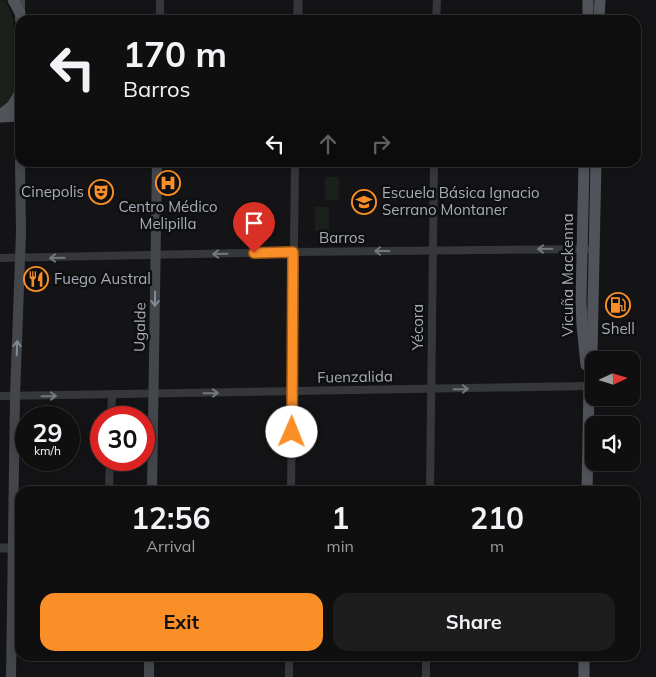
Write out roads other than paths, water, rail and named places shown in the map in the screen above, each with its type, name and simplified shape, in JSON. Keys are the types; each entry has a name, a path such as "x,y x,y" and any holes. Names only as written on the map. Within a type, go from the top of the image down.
{"main road":[{"path":"13,0 20,15"},
{"path":"20,0 20,15"},
{"path":"588,0 588,15"},
{"path":"599,15 600,0"},
{"path":"0,116 12,106 15,101"},
{"path":"0,116 15,116"},
{"path":"16,486 15,396 20,258 20,167"},
{"name":"Ugalde","path":"153,406 157,167"},
{"name":"Vicuña Mackenna","path":"584,167 588,249"},
{"name":"Vicuña Mackenna","path":"585,351 582,325 596,167"},
{"name":"Vicuña Mackenna","path":"588,486 589,406"},
{"name":"Ugalde","path":"150,471 152,486"},
{"path":"11,677 15,647"},
{"path":"149,661 149,677"},
{"path":"584,661 584,677"}],"street":[{"path":"160,0 160,15"},
{"path":"298,0 298,15"},
{"path":"436,15 437,0"},
{"path":"291,486 294,167"},
{"name":"Yécora","path":"430,486 434,167"},
{"name":"Barros","path":"0,258 293,252 588,249"},
{"name":"Fuenzalida","path":"0,396 585,386"},
{"path":"112,395 112,406"},
{"path":"109,486 110,471"},
{"path":"0,548 15,548"},
{"path":"289,661 289,677"},
{"path":"426,661 426,677"}],"place":[{"name":"Centro Médico Melipilla","path":"168,183"},
{"name":"Cinepolis","path":"101,192"},
{"name":"Escuela Básica Ignacio Serrano Montaner","path":"364,202"},
{"name":"Fuego Austral","path":"36,279"},
{"name":"Shell","path":"618,305"}]}
